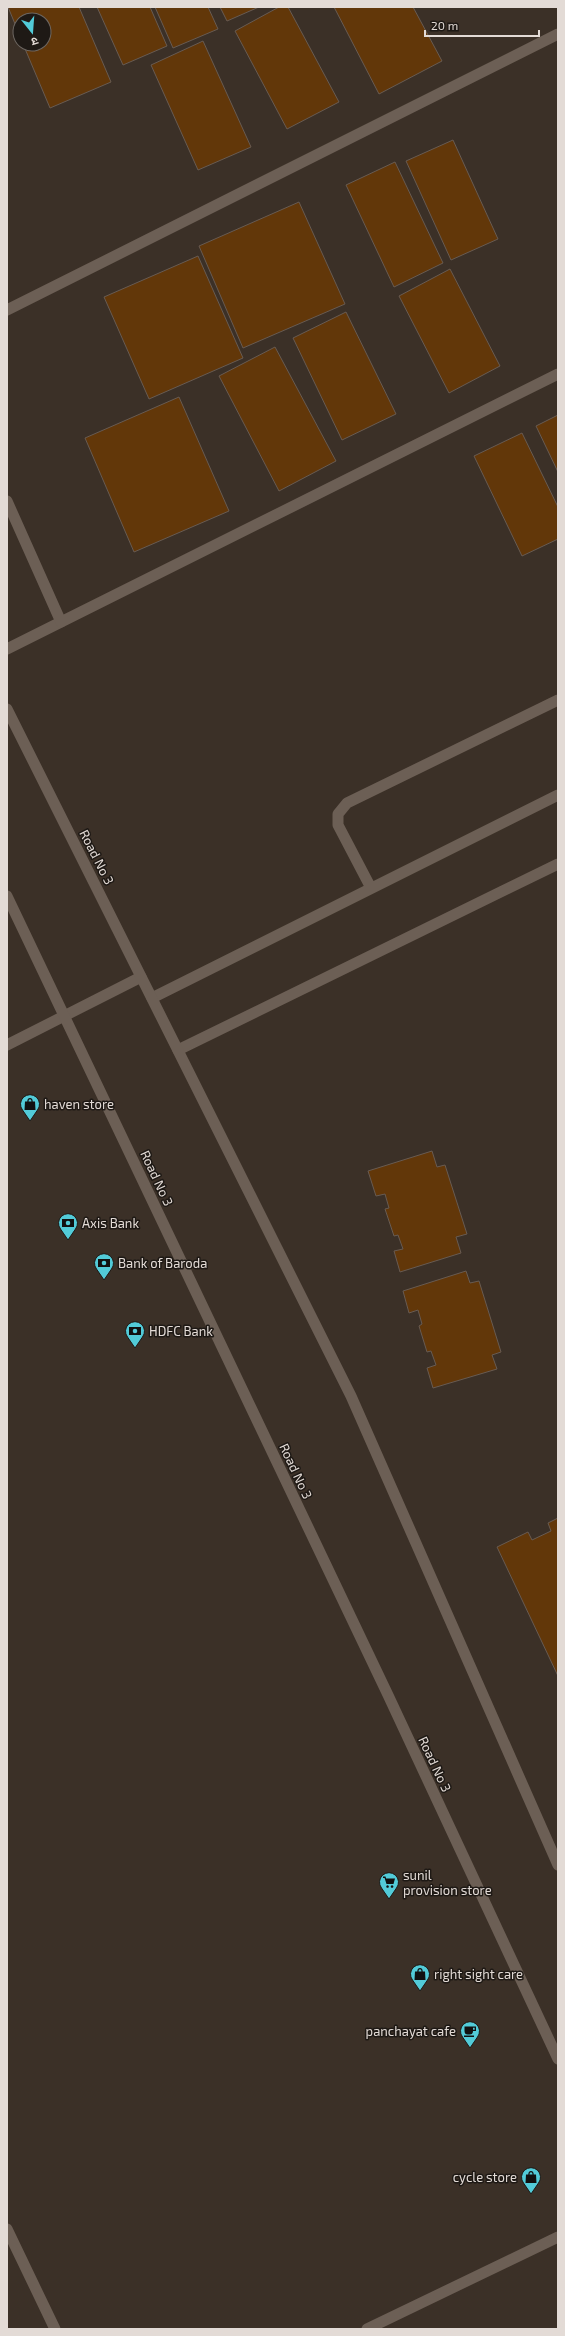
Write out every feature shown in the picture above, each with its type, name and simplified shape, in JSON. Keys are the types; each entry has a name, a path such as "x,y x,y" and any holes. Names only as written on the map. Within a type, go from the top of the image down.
{"street":[{"path":"7,310 558,34"},
{"path":"7,649 558,374"},
{"path":"7,502 61,622"},
{"path":"371,888 338,825 338,814 347,803 558,700"},
{"name":"Road No 3","path":"7,709 351,1396 558,1865"},
{"path":"152,998 558,795"},
{"path":"178,1050 558,864"},
{"name":"Road No 3","path":"7,896 377,1674 558,2059"},
{"path":"7,1045 65,1017 141,977"},
{"path":"7,2229 55,2329"},
{"path":"367,2329 558,2237"}],"building":[{"path":"8,7 79,7 111,82 50,108 26,52 52,52 52,12 12,12 12,17"},
{"path":"97,7 150,7 167,46 123,65"},
{"path":"155,7 208,7 218,29 173,48"},
{"path":"220,7 259,7 227,21"},
{"path":"279,7 288,7 339,102 287,129 235,31"},
{"path":"334,7 413,7 442,61 379,94"},
{"path":"203,41 251,147 198,170 151,65"},
{"path":"453,140 498,239 451,260 406,161"},
{"path":"395,162 443,263 394,287 346,185"},
{"path":"299,202 345,304 243,348 199,246"},
{"path":"198,256 243,358 149,399 104,297"},
{"path":"450,269 500,366 449,393 399,296"},
{"path":"346,312 396,414 342,440 293,338"},
{"path":"275,347 336,461 279,491 219,376"},
{"path":"179,397 229,511 134,552 85,438"},
{"path":"558,415 558,472 536,426"},
{"path":"522,433 558,507 558,539 522,556 474,456"},
{"path":"432,1151 437,1167 445,1165 467,1234 456,1237 461,1253 400,1272 394,1251 403,1249 398,1235 394,1236 385,1209 389,1208 385,1194 376,1196 368,1171"},
{"path":"466,1271 470,1283 479,1281 501,1352 492,1355 497,1369 433,1388 427,1368 436,1365 431,1351 427,1352 419,1326 422,1324 418,1310 409,1313 403,1291"},
{"path":"558,1518 558,1676 497,1547 528,1532 532,1540 551,1531 548,1523"}],"place":[{"name":"haven store","path":"30,1121"},
{"name":"Axis Bank","path":"68,1240"},
{"name":"Bank of Baroda","path":"104,1280"},
{"name":"HDFC Bank","path":"135,1348"},
{"name":"sunil provision store","path":"389,1899"},
{"name":"right sight care","path":"420,1991"},
{"name":"panchayat cafe","path":"470,2048"},
{"name":"cycle store","path":"531,2194"}]}
